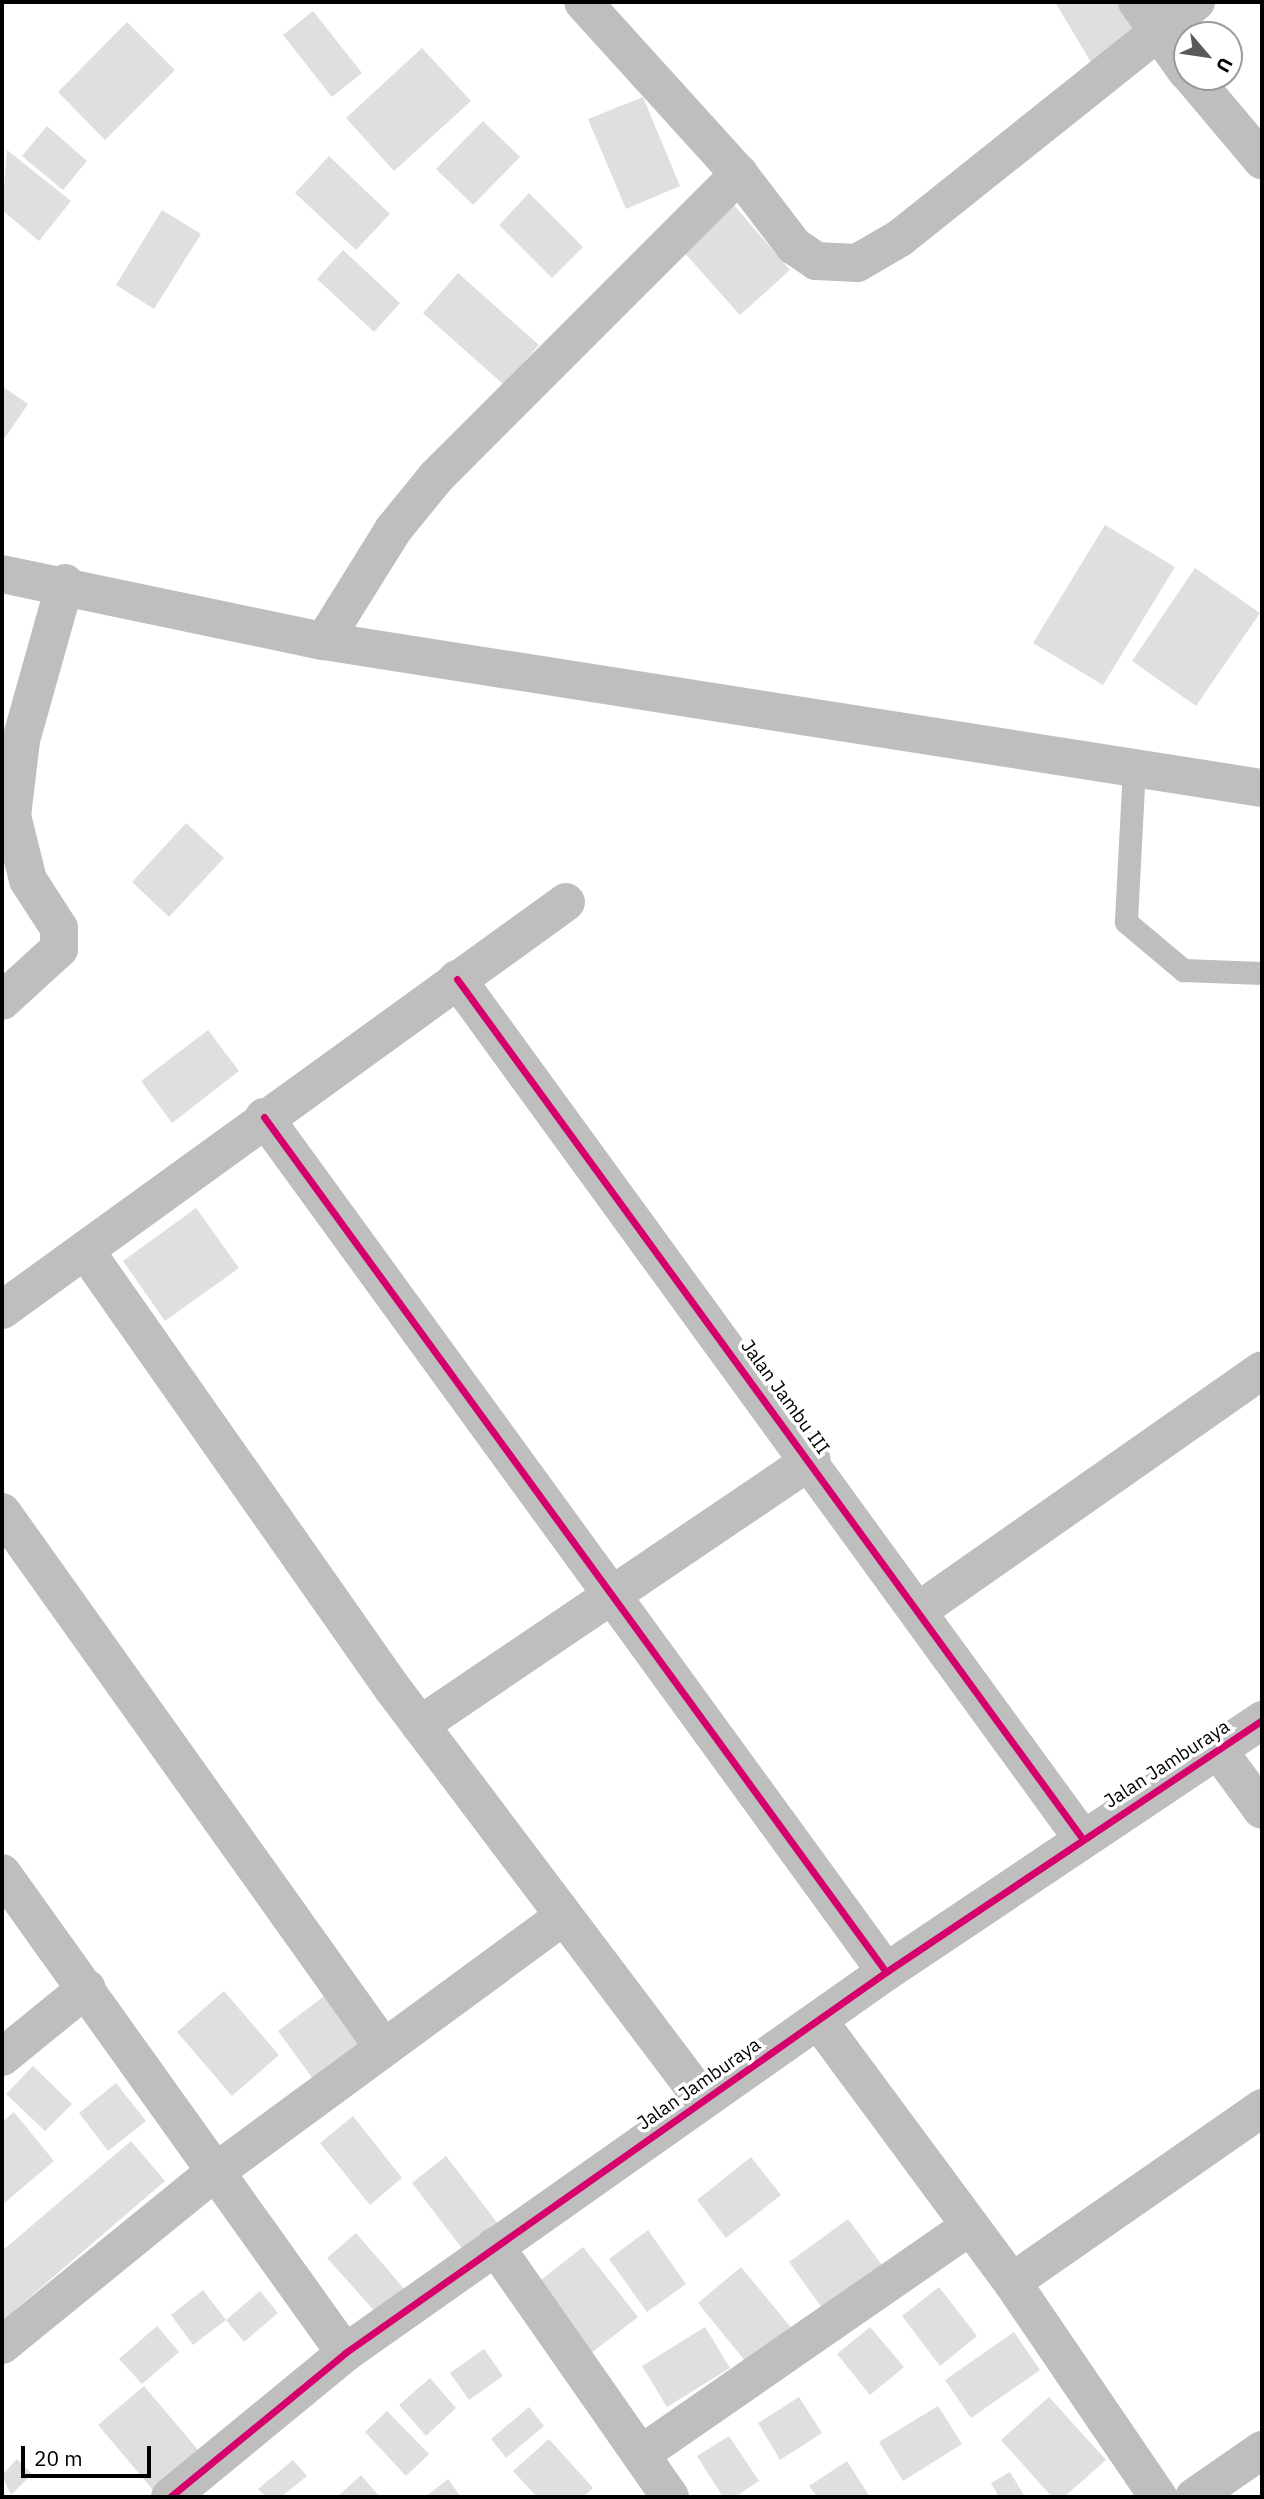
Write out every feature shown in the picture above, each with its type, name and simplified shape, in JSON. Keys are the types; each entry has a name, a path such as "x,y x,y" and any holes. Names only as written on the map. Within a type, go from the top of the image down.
{"main road":[{"path":"583,2 739,174 794,246 816,261 857,263 900,238 1146,18 1196,2"},
{"path":"1146,18 1173,54"},
{"path":"1204,91 1262,160"},
{"path":"324,641 418,496 739,174"},
{"path":"2,574 65,583 324,641 1262,788"},
{"path":"2,1001 60,949 59,928 28,880 12,816 21,740 65,583"},
{"path":"2,1310 264,1117 566,902"},
{"name":"Jalan Jambu III","path":"457,979 921,1609 1082,1839"},
{"path":"264,1117 886,1972"},
{"path":"85,1250 420,1725 562,1917 703,2100"},
{"path":"921,1609 1262,1370"},
{"path":"420,1725 610,1592 812,1460"},
{"path":"2,1512 383,2048"},
{"name":"Jalan Jamburaya","path":"170,2497 345,2353 495,2246 886,1972 1262,1720"},
{"path":"1218,1750 1262,1810"},
{"path":"2,1873 87,1987 214,2173 345,2353"},
{"path":"2,2345 214,2173 562,1917"},
{"path":"2,2057 87,1987"},
{"path":"818,2020 1012,2282 1158,2497"},
{"path":"1012,2282 1262,2108"},
{"path":"641,2454 970,2226"},
{"path":"495,2246 670,2497"},
{"path":"1194,2497 1262,2450"}],"lane":[{"path":"1134,767 1126,922 1183,970 1262,973"}],"building":[{"path":"1055,2 1118,2 1141,42 1095,69"},
{"path":"313,11 362,73 332,97 283,35"},
{"path":"127,22 175,70 105,140 58,92"},
{"path":"422,48 471,101 394,171 346,118"},
{"path":"643,97 680,186 626,209 588,119"},
{"path":"483,121 520,157 473,205 436,169"},
{"path":"47,126 87,161 63,190 22,156"},
{"path":"7,150 71,201 39,241 2,210"},
{"path":"329,156 390,214 356,250 295,193"},
{"path":"529,193 583,247 552,278 499,225"},
{"path":"733,204 790,270 740,315 682,250"},
{"path":"162,210 201,234 154,309 116,285"},
{"path":"343,250 400,303 374,332 317,279"},
{"path":"458,273 539,345 504,385 423,313"},
{"path":"2,386 28,404 2,442"},
{"path":"1105,525 1175,567 1103,685 1033,643"},
{"path":"1195,568 1260,613 1196,706 1132,661"},
{"path":"186,823 224,858 169,917 132,882"},
{"path":"208,1030 239,1071 172,1123 141,1081"},
{"path":"196,1208 239,1268 165,1321 123,1261"},
{"path":"224,1991 279,2055 232,2096 177,2032"},
{"path":"327,1994 362,2042 313,2079 278,2031"},
{"path":"33,2066 72,2104 45,2131 6,2094"},
{"path":"116,2083 146,2121 108,2151 79,2113"},
{"path":"14,2112 54,2161 2,2205 2,2122"},
{"path":"353,2116 402,2178 370,2205 320,2143"},
{"path":"131,2141 165,2181 2,2321 2,2251"},
{"path":"446,2156 502,2229 467,2255 412,2183"},
{"path":"751,2157 781,2195 726,2238 697,2200"},
{"path":"848,2219 882,2265 822,2308 789,2262"},
{"path":"648,2230 686,2284 647,2312 609,2259"},
{"path":"356,2233 407,2292 379,2316 327,2258"},
{"path":"583,2247 638,2317 586,2357 532,2287"},
{"path":"741,2267 794,2331 750,2367 698,2303"},
{"path":"939,2287 977,2336 940,2366 902,2316"},
{"path":"203,2290 226,2320 193,2345 171,2315"},
{"path":"260,2291 278,2313 244,2342 226,2320"},
{"path":"157,2326 179,2352 142,2384 119,2359"},
{"path":"705,2327 730,2368 667,2407 642,2366"},
{"path":"870,2327 904,2367 870,2395 837,2354"},
{"path":"1014,2332 1040,2370 971,2418 945,2380"},
{"path":"484,2349 503,2376 469,2400 450,2373"},
{"path":"430,2378 456,2408 426,2436 399,2405"},
{"path":"144,2386 199,2451 153,2490 98,2425"},
{"path":"799,2397 822,2433 780,2460 758,2423"},
{"path":"1049,2397 1106,2460 1064,2497 1052,2497 1001,2440"},
{"path":"938,2406 962,2444 903,2481 879,2442"},
{"path":"529,2407 544,2426 506,2458 491,2439"},
{"path":"387,2411 429,2454 406,2476 365,2432"},
{"path":"729,2436 759,2481 735,2497 723,2497 697,2456"},
{"path":"549,2439 593,2488 583,2497 537,2497 513,2471"},
{"path":"17,2459 32,2474 11,2495 2,2475"},
{"path":"293,2460 307,2476 281,2497 266,2497 258,2489"},
{"path":"847,2461 870,2497 817,2497 809,2486"},
{"path":"1010,2472 1025,2497 999,2497 991,2483"},
{"path":"361,2475 379,2496 337,2497"},
{"path":"448,2479 461,2497 425,2497"}],"cycle path":[{"path":"457,979 1082,1838"},
{"path":"264,1117 886,1972"},
{"path":"170,2497 345,2353 886,1972 1262,1720"}]}
